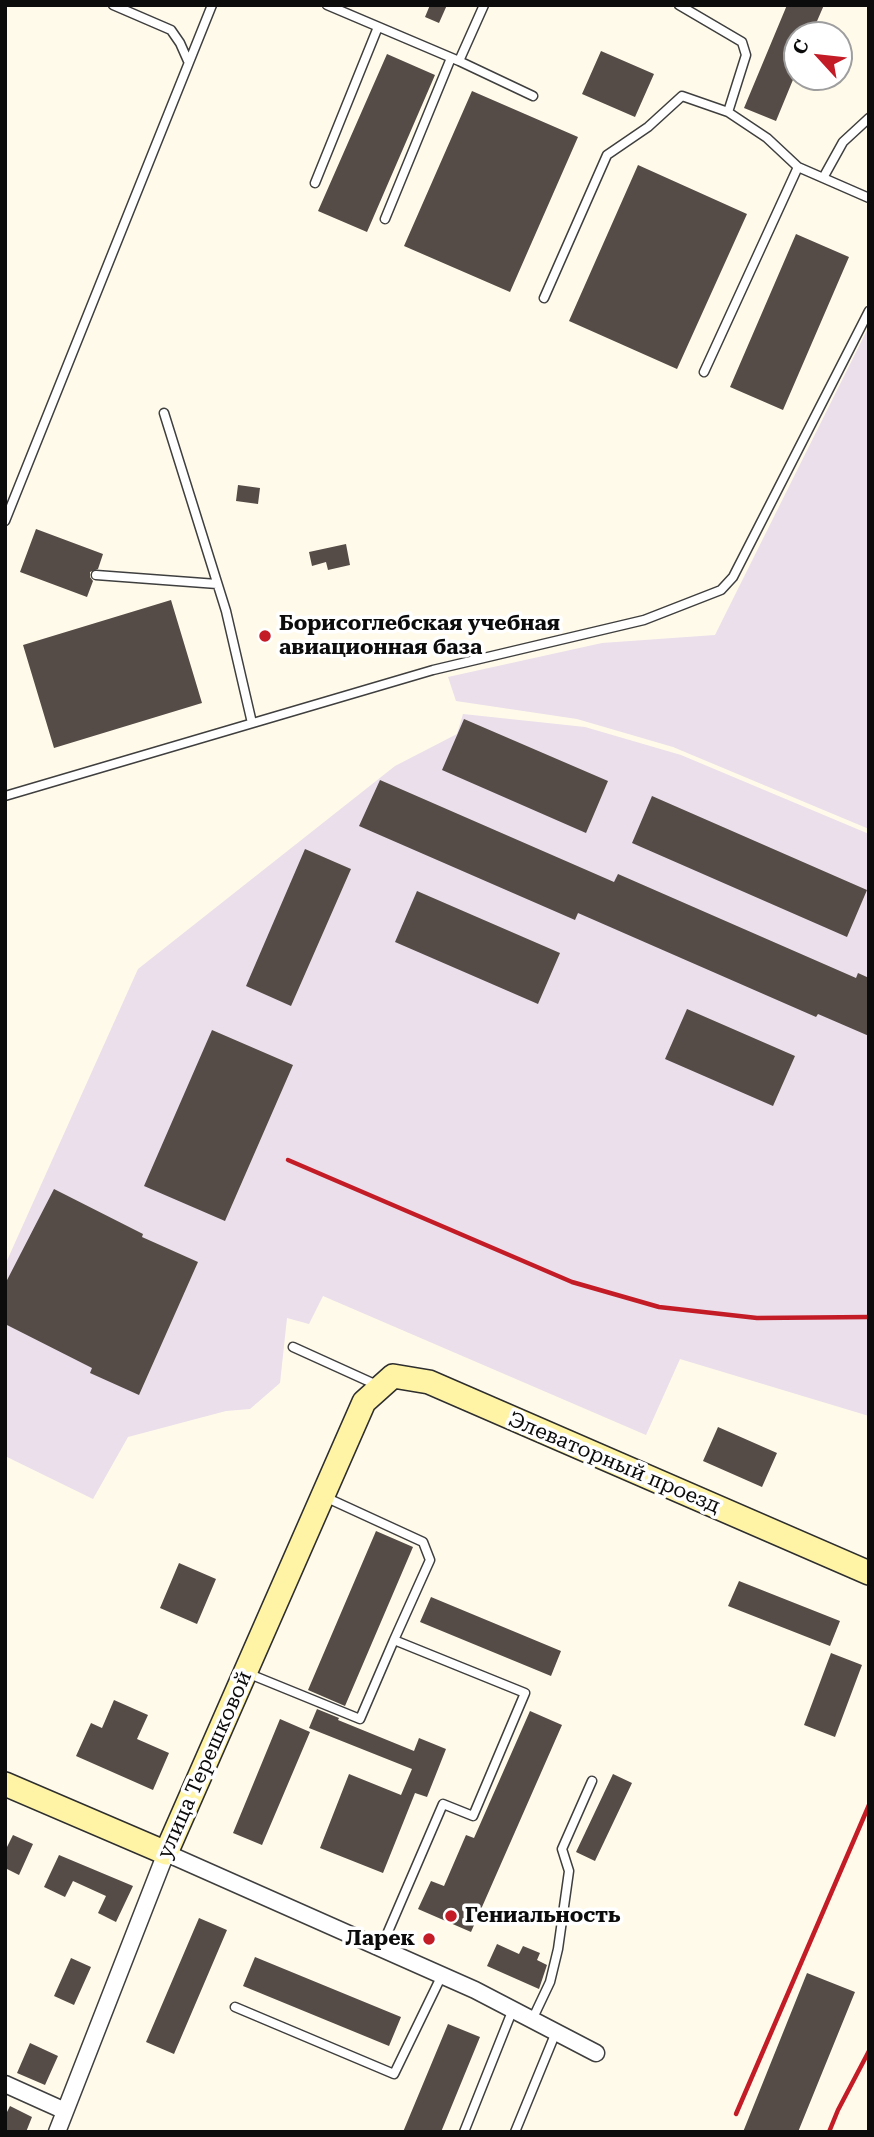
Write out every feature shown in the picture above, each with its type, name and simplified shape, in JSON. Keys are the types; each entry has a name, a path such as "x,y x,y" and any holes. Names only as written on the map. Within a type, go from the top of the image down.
{"street":[{"name":"Элеваторный проезд","path":"372,1394 393,1376 429,1382 869,1573"},
{"name":"улица Терешковой","path":"57,2132 166,1853 323,1496 372,1394"},
{"path":"5,1784 442,1975 596,2053"},
{"path":"5,2084 65,2111"}],"lane":[{"path":"113,5 171,30 188,61"},
{"path":"5,521 212,5"},
{"path":"327,5 455,59 533,96"},
{"path":"385,219 455,59 484,5"},
{"path":"679,5 742,42 746,55 728,113"},
{"path":"315,183 378,27"},
{"path":"544,298 607,155 648,127 682,96 728,113 767,138 797,167 869,198"},
{"path":"823,178 843,142 869,118"},
{"path":"704,372 797,167"},
{"path":"5,796 433,670 644,620 720,590 733,577 869,312"},
{"path":"164,413 217,584 252,723"},
{"path":"96,575 217,584"},
{"path":"293,1346 372,1394"},
{"path":"246,1672 360,1719 430,1560 423,1542 323,1496"},
{"path":"381,1948 443,1804 472,1816 525,1693 394,1640"},
{"path":"532,2020 550,1982 558,1949 569,1871 562,1849 592,1781"},
{"path":"235,2007 394,2074 442,1975"},
{"path":"464,2132 513,2010"},
{"path":"515,2132 556,2032"}],"shaded area":[{"path":"869,326 869,829 673,747 577,719 456,701 448,677 602,643 715,635"},
{"path":"463,714 585,727 681,755 869,834 869,1416 680,1359 646,1435 323,1296 309,1324 287,1318 280,1383 250,1409 226,1411 128,1437 93,1499 5,1456 5,1265 138,969 395,766 457,734"}],"building":[{"path":"430,5 447,5 439,23 425,17"},
{"path":"787,5 824,5 817,21 783,21 783,91 788,91 776,121 744,108"},
{"path":"601,51 654,74 635,117 582,94"},
{"path":"387,54 435,75 367,232 318,211"},
{"path":"472,91 578,137 510,292 404,246"},
{"path":"638,165 747,214 677,369 569,321"},
{"path":"796,234 849,257 783,410 730,387"},
{"path":"238,485 260,488 258,504 236,501"},
{"path":"36,529 103,554 98,569 90,572 93,581 87,597 20,572"},
{"path":"346,544 350,565 328,570 326,562 312,566 309,552"},
{"path":"171,600 202,703 54,748 23,645"},
{"path":"464,719 608,781 586,833 442,770"},
{"path":"380,780 614,882 618,874 856,978 858,973 869,978 869,1036 818,1014 816,1017 578,913 575,920 359,826"},
{"path":"652,796 867,890 847,937 632,843"},
{"path":"305,849 351,869 291,1006 246,986"},
{"path":"417,891 560,953 538,1004 395,942"},
{"path":"687,1009 795,1056 773,1106 665,1059"},
{"path":"212,1030 293,1065 225,1221 144,1186"},
{"path":"54,1189 143,1234 142,1237 198,1262 139,1395 90,1373 92,1368 5,1324 5,1284"},
{"path":"718,1427 777,1453 762,1487 703,1461"},
{"path":"376,1531 413,1547 345,1706 308,1690"},
{"path":"179,1563 216,1579 197,1624 160,1608"},
{"path":"739,1581 840,1621 830,1646 728,1606"},
{"path":"431,1597 561,1651 551,1676 420,1622"},
{"path":"831,1653 862,1665 835,1737 804,1725"},
{"path":"114,1700 148,1715 137,1739 169,1753 153,1790 76,1756 91,1723 102,1728"},
{"path":"317,1709 414,1751 419,1738 446,1749 427,1797 415,1793 383,1873 320,1848 349,1774 401,1795 412,1769 309,1728"},
{"path":"530,1711 562,1725 471,1932 418,1909 431,1881 444,1886 466,1835 474,1838"},
{"path":"280,1719 310,1732 262,1845 233,1833"},
{"path":"613,1774 632,1783 595,1861 576,1852"},
{"path":"13,1835 33,1844 19,1875 5,1868 5,1851"},
{"path":"59,1855 133,1886 116,1922 98,1913 106,1896 73,1881 65,1897 44,1887"},
{"path":"199,1918 227,1930 174,2054 146,2042"},
{"path":"497,1944 519,1954 523,1946 540,1953 537,1960 547,1965 539,1989 487,1966"},
{"path":"255,1957 401,2017 389,2046 243,1986"},
{"path":"71,1958 91,1967 74,2005 54,1996"},
{"path":"807,1973 855,1992 798,2132 743,2132"},
{"path":"448,2024 480,2037 441,2132 403,2132"},
{"path":"30,2043 58,2056 45,2085 17,2073"},
{"path":"10,2106 32,2117 26,2132 5,2132 5,2116"}],"railway":[{"path":"288,1160 572,1282 659,1307 757,1318 869,1317"},
{"path":"736,2114 869,1805"},
{"path":"829,2132 869,2051"}],"place":[{"name":"Борисоглебская учебная авиационная база","path":"265,636"},
{"name":"Гениальность","path":"451,1916"},
{"name":"Ларек","path":"429,1939"}]}
